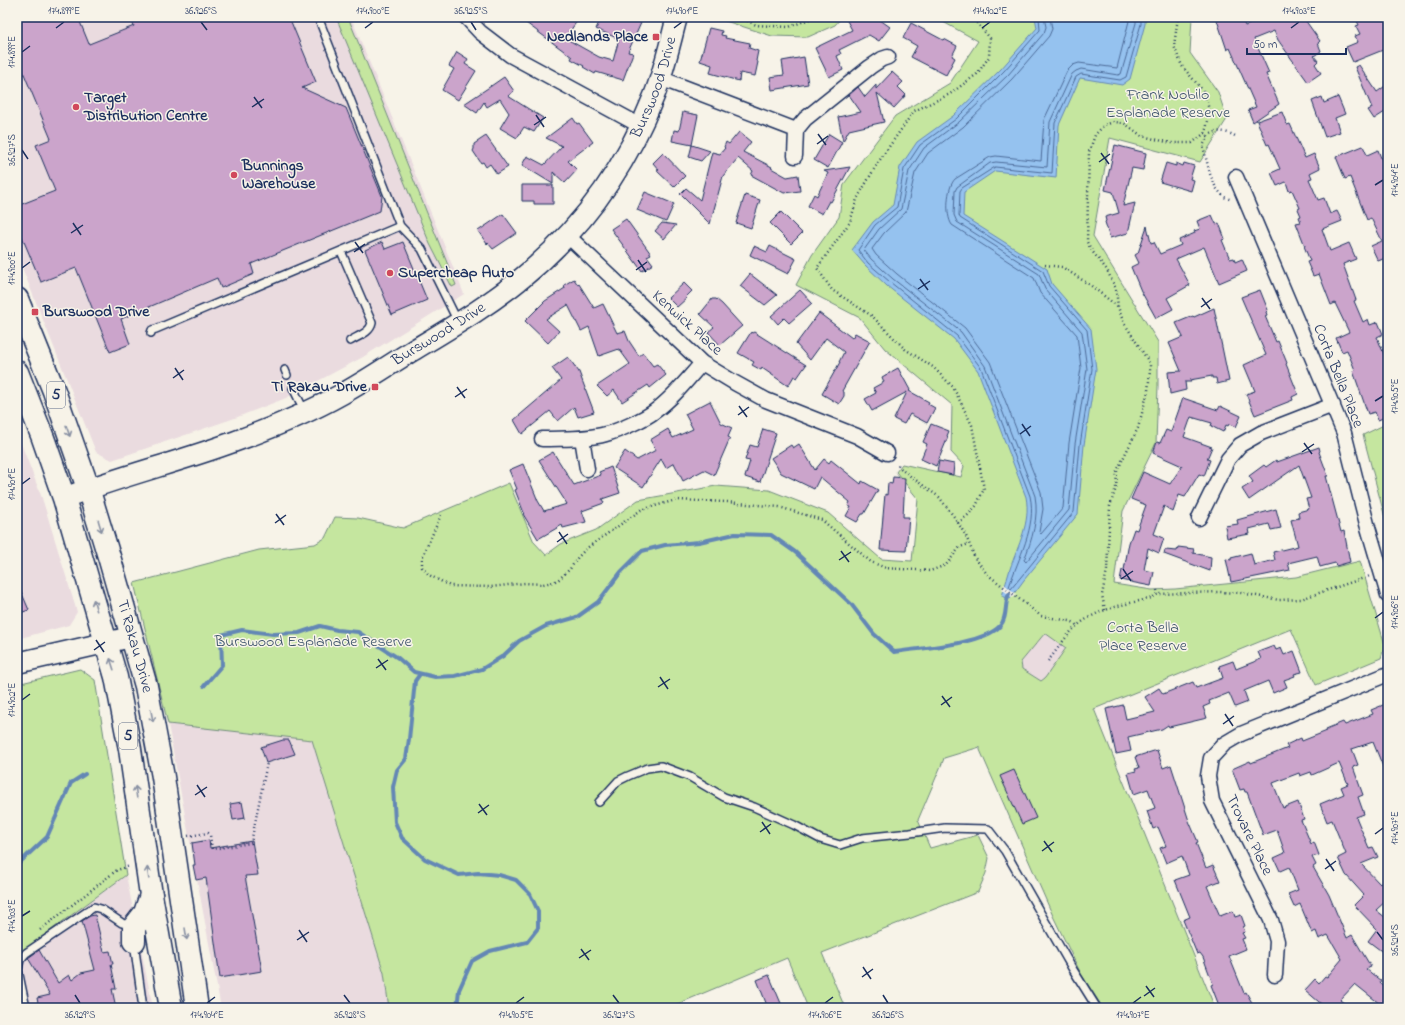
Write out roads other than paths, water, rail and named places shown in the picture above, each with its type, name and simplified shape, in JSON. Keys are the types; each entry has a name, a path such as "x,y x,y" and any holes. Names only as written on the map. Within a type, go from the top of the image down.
{"main road":[{"name":"Ti Rakau Drive","path":"18,306 54,391 88,488 146,686 159,752 179,831 197,1008"},
{"path":"17,328 29,358 30,366 28,373 18,378"},
{"name":"Ti Rakau Drive","path":"18,378 43,438 64,498 116,677 130,749 143,830 151,895 171,1008"},
{"path":"130,749 147,774 158,815 163,823 179,831"},
{"path":"164,968 171,929 168,887 160,840 161,832 179,831"},
{"path":"134,934 145,913 151,895"}],"street":[{"path":"466,17 480,32 510,55 641,126"},
{"name":"Burswood Drive","path":"64,498 88,488 219,448 262,432 305,413 342,394 458,322 519,281 548,256 568,236 609,182 630,148 654,95 677,17"},
{"path":"795,156 796,130 805,120 870,67 888,57"},
{"path":"660,78 796,130"},
{"name":"Corta Bella Place","path":"1236,177 1344,434 1380,573 1388,595"},
{"name":"Kenwick Place","path":"568,236 702,363 735,384 766,400 857,436 887,453"},
{"path":"542,439 582,438 606,434 627,426 654,412 673,396 702,363"},
{"path":"1199,518 1228,459 1240,445 1261,433 1333,405"},
{"path":"582,438 587,469"},
{"path":"17,663 131,637"},
{"name":"Trovare Place","path":"1274,975 1277,941 1271,920 1212,801 1208,776 1211,758 1224,744 1241,734 1388,674"}],"lane":[{"path":"318,17 400,226 422,249 458,322"},
{"path":"151,333 152,330 156,328 400,226"},
{"path":"341,251 372,323 368,331 350,341"},
{"path":"293,388 305,413"},
{"path":"599,802 618,781 647,768 661,766 690,777 724,796 754,807 794,825 820,839 840,845 862,838 945,828 988,829 1005,851 1072,968 1097,1008"},
{"path":"26,1008 18,970 20,960 26,953 94,907 101,909 122,923 134,934 143,1008"}],"water":[{"path":"1035,17 1145,17 1145,24 1130,79 1122,85 1080,78 1059,125 1056,178 995,171 964,192 963,216 1047,269 1052,284 1091,329 1096,369 1084,445 1078,514 1010,599 1002,596 1023,534 1027,516 1026,497 978,371 954,339 887,286 852,250 873,222 893,205 900,167 917,142 953,116 1001,69 1037,28"}],"waterway":[{"path":"204,686 222,665 221,635 242,630 273,634 299,633 320,626 337,630 358,632 398,658 414,672 435,677 455,676 482,669 503,656 519,641 546,626 577,617 598,602 621,572 642,551 665,545 699,542 735,534 771,535 795,552 851,604 874,634 894,652 950,645 980,638 1000,626 1004,619 1009,594"},
{"path":"420,674 415,681 406,759 397,770 393,787 395,822 402,838 425,859 459,875 478,873 499,875 516,880 530,894 538,911 538,928 527,942 490,951 472,961 459,990 457,1008"},
{"path":"17,865 47,837 71,783 85,774"}],"place":[{"name":"Nedlands Place","path":"656,37"},
{"name":"Target Distribution Centre","path":"76,107"},
{"name":"Bunnings Warehouse","path":"234,175"},
{"name":"Supercheap Auto","path":"390,273"},
{"name":"Burswood Drive","path":"35,312"},
{"name":"Ti Rakau Drive","path":"375,387"}],"park label":[{"name":"Frank Nobilo Esplanade Reserve","path":"1168,104"},
{"name":"Corta Bella Place Reserve","path":"1143,637"},
{"name":"Burswood Esplanade Reserve","path":"313,642"}]}
